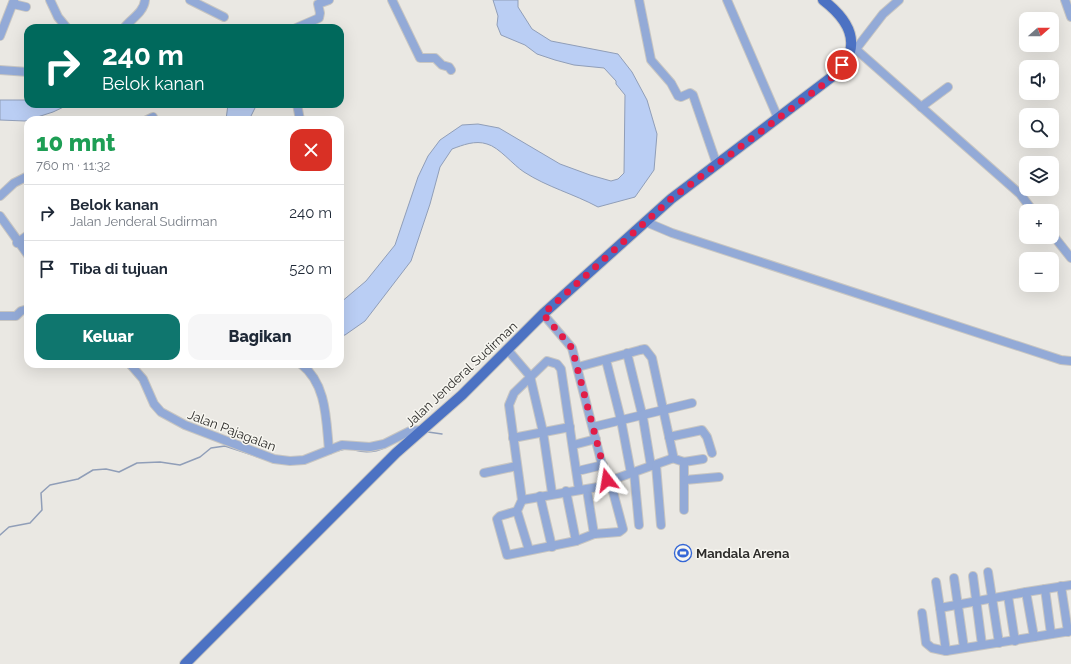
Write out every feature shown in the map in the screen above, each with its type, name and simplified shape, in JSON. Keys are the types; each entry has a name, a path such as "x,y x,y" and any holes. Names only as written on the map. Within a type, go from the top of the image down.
{"main road":[{"path":"823,0 839,14 847,28 853,47"},
{"name":"Jalan Jenderal Sudirman","path":"185,664 421,430 462,395 543,314 671,199 837,73 853,47"}],"street":[{"path":"50,0 58,17 64,24"},
{"path":"126,24 143,8 145,0"},
{"path":"190,0 224,17"},
{"path":"305,24 319,18 320,13 318,4 329,0"},
{"path":"392,0 420,58 435,58 442,65 449,67 451,70"},
{"path":"639,0 651,60 671,83 678,96 681,97 690,93 693,95 717,165"},
{"path":"727,0 778,118"},
{"path":"899,0 883,14 853,47 1020,194 1028,204"},
{"path":"1065,0 1071,17"},
{"path":"0,36 13,2 26,7"},
{"path":"0,70 24,72"},
{"path":"921,107 948,87"},
{"path":"0,196 14,183 24,178"},
{"path":"0,216 17,243 24,251"},
{"path":"646,222 672,233 1071,362"},
{"path":"17,243 24,238"},
{"path":"1059,240 1067,246 1071,258"},
{"path":"0,316 16,316 24,310"},
{"path":"543,314 570,344 578,367 607,481 654,466 672,458 684,462 703,459"},
{"path":"507,349 530,376 543,432 552,493"},
{"path":"578,367 644,349 649,352 652,358 664,410 672,458"},
{"path":"627,353 654,466 661,525"},
{"path":"606,360 632,472 639,525"},
{"path":"529,550 517,511 522,500 513,438 510,403 514,393 546,361 559,366 561,371 570,427 594,534"},
{"name":"Jalan Pajagalan","path":"133,368 143,379 157,408 185,426 274,459 304,460 342,445 370,447 410,431 421,430"},
{"path":"306,368 320,388 329,450"},
{"path":"593,427 692,403"},
{"path":"513,438 570,427"},
{"path":"669,437 702,430 707,437 712,453"},
{"path":"577,444 596,439"},
{"path":"684,462 684,510"},
{"path":"582,470 603,465"},
{"path":"484,473 517,466"},
{"path":"685,480 719,477"},
{"path":"517,511 500,516 497,519 508,556 529,550 552,547 576,541 594,534 619,532 623,528 611,485 552,493 522,500"},
{"path":"566,492 576,541"},
{"path":"540,496 552,547"},
{"path":"988,572 993,598 998,643"},
{"path":"973,576 982,645"},
{"path":"954,578 964,648"},
{"path":"936,582 946,651"},
{"path":"940,608 1071,585"},
{"path":"922,613 926,643 932,648 946,651 1070,631 1061,586"},
{"path":"1045,589 1051,634"},
{"path":"1026,592 1034,637"},
{"path":"1008,596 1015,641"}],"water":[{"path":"493,0 518,0 518,7 532,29 551,41 618,54 632,72 647,100 657,134 654,170 635,197 598,207 524,172 501,152 487,144 474,143 452,149 440,167 430,204 411,261 365,321 344,335 344,300 366,281 395,245 418,177 428,156 440,140 462,125 478,124 499,128 560,164 590,175 611,181 618,179 624,173 625,95 616,84 616,81 604,68 574,65 555,60 537,54 525,45 501,35 497,25 498,16"},
{"path":"0,100 24,100 24,108 62,108 41,116 24,116 24,121 0,120"},
{"path":"228,108 255,108 251,116 226,116"}],"waterway":[{"path":"428,432 442,434"},
{"path":"0,535 9,527 30,523 42,510 41,493 50,485 78,479 93,470 106,469 119,472 137,463 160,462 180,465 200,457 211,448 225,446 264,459"},
{"path":"355,450 370,452 386,447"},
{"path":"337,451 345,449"}],"place":[{"name":"Mandala Arena","path":"683,553"}],"route":[{"path":"607,480 572,348 543,314 671,199 824,84 837,73 842,65"}]}
